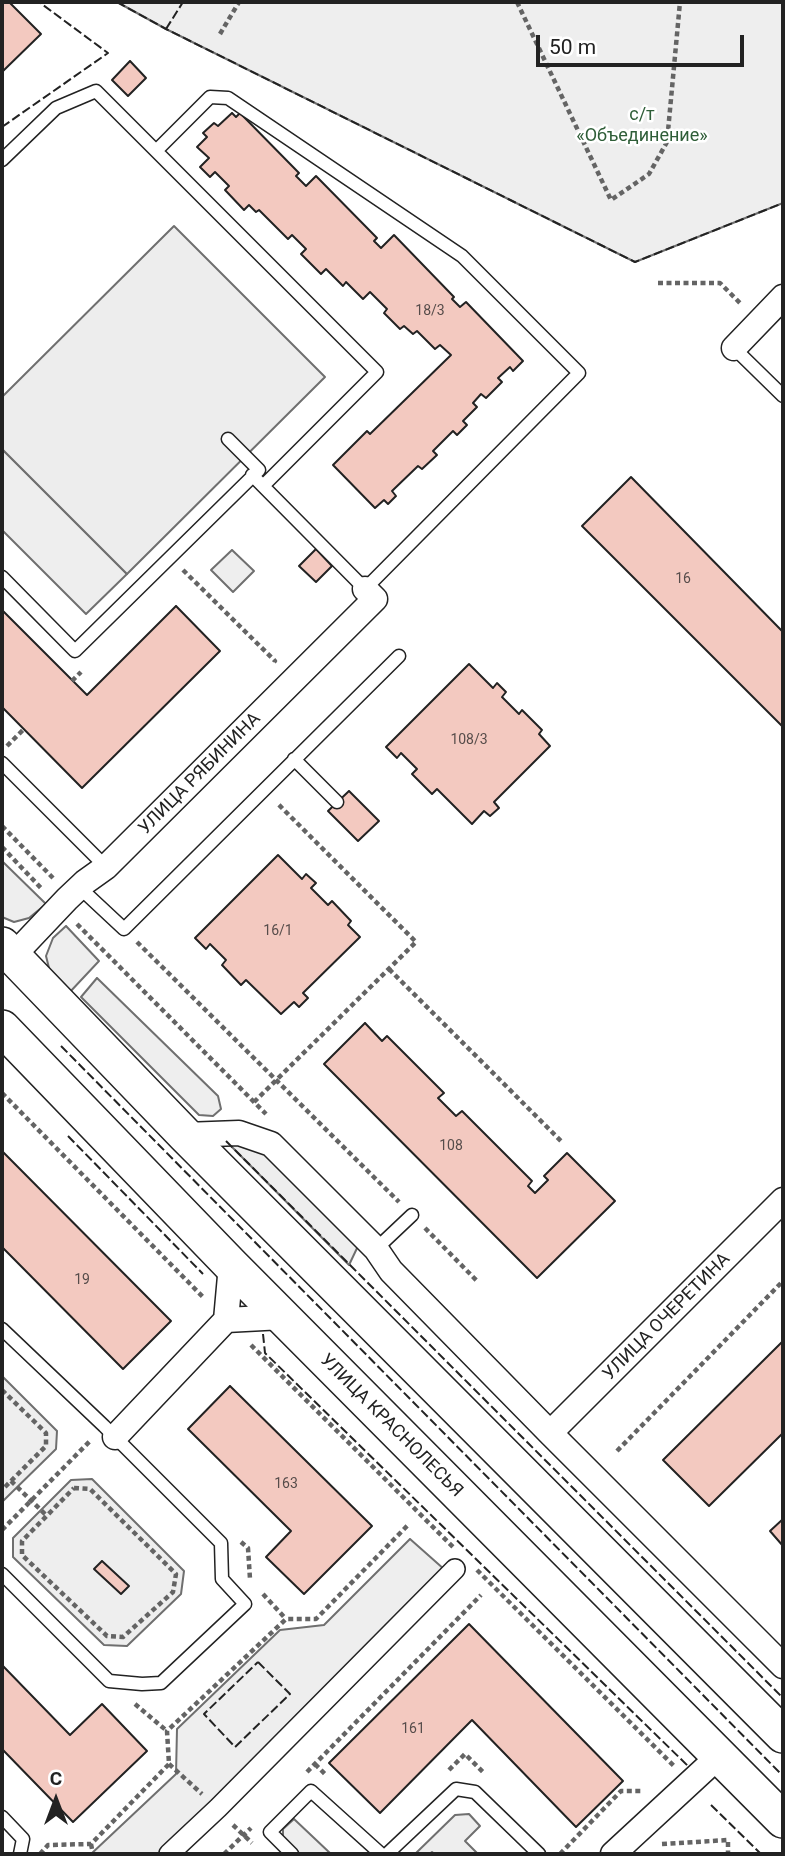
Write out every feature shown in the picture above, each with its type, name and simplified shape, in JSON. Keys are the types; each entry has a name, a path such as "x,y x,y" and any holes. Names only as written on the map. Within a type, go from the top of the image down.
{"main road":[{"path":"7,951 185,1135 783,1735"},
{"name":"УЛИЦА КРАСНОЛЕСЬЯ","path":"2,1028 231,1265 783,1820"}],"street":[{"path":"734,348 783,297"},
{"name":"УЛИЦА РЯБИНИНА","path":"7,951 60,907 79,887 106,867 375,599 365,589"},
{"path":"185,1135 239,1133 271,1144 376,1248 391,1271 783,1667"},
{"name":"УЛИЦА ОЧЕРЕТИНА","path":"550,1433 783,1200"},
{"path":"115,1437 226,1320 231,1265"},
{"path":"226,1320 283,1317"},
{"path":"169,1854 464,1564"},
{"path":"613,1854 719,1756"}],"lane":[{"path":"2,160 56,108 96,92 377,372 263,486"},
{"path":"156,151 210,97 228,98 462,257 579,373 365,589 252,475"},
{"path":"734,348 783,396"},
{"path":"2,577 75,650 258,470 228,439"},
{"path":"79,887 124,929 399,656"},
{"path":"294,760 337,802"},
{"path":"2,763 106,867"},
{"path":"376,1248 412,1215"},
{"path":"2,1329 221,1543 222,1580 245,1604 161,1683 109,1681 2,1574"},
{"path":"292,1854 270,1832 311,1791 384,1854 456,1790 475,1792 538,1854"},
{"path":"2,1817 23,1839 20,1854"}],"path":[{"path":"220,34 239,2"},
{"path":"517,2 611,200 649,174 667,142 680,2"},
{"path":"658,283 720,283 759,322"},
{"path":"174,579 184,570 275,661 265,671"},
{"path":"72,681 90,663"},
{"path":"2,751 23,729"},
{"path":"254,1102 416,942 264,790"},
{"path":"2,826 55,880 87,848"},
{"path":"2,847 60,907"},
{"path":"124,929 477,1281"},
{"path":"389,968 561,1141"},
{"path":"2,1093 464,1564 690,1782"},
{"path":"617,1451 783,1281"},
{"path":"2,1390 46,1433 46,1446 2,1490"},
{"path":"11,1481 47,1516"},
{"path":"74,1488 90,1489 176,1574 173,1591 124,1637 107,1636 22,1555 22,1541 47,1516 74,1488"},
{"path":"39,1854 48,1845 91,1844 169,1764 167,1731 286,1619 316,1619 409,1524"},
{"path":"306,1773 481,1595"},
{"path":"560,1854 621,1791 652,1790"},
{"path":"225,1854 253,1826"},
{"path":"662,1844 727,1840 728,1854"},
{"path":"91,1844 93,1854"}],"green space":[{"name":"с/т «Объединение»","path":"117,2 783,2 783,203 635,262 166,29"},
{"path":"2,449 127,574 86,614 2,530"},
{"path":"232,550 254,571 233,592 211,570"},
{"path":"2,861 46,904 29,918 14,922 2,917"},
{"path":"66,926 99,961 69,993 51,976 46,956 53,938"},
{"path":"97,978 218,1096 221,1109 213,1116 199,1115 81,997"},
{"path":"226,1141 271,1154 359,1244 349,1265"},
{"path":"2,1376 57,1431 56,1449 2,1502"},
{"path":"92,1479 184,1571 181,1594 127,1646 104,1645 13,1557 13,1538 71,1480"},
{"path":"410,1539 445,1570 158,1854 91,1854 176,1774 177,1729 280,1630 324,1625"},
{"path":"469,1814 480,1826 465,1841 478,1854 415,1854 455,1815"},
{"path":"294,1819 331,1854 300,1854 283,1837 283,1829"}],"shaded area":[{"path":"174,226 325,377 127,574 2,449 2,397"}],"building":[{"path":"2,2 9,2 41,34 2,72"},
{"path":"130,61 146,78 128,96 112,80"},
{"path":"232,113 236,117 240,113 299,173 296,176 306,186 316,176 377,238 374,241 381,248 394,235 454,297 452,299 460,307 466,302 523,361 513,371 510,367 498,378 502,382 486,398 481,394 473,403 477,407 463,421 467,425 457,435 453,431 433,451 437,455 422,469 418,466 392,491 396,496 388,504 384,500 375,508 333,465 367,431 370,434 451,355 440,345 435,349 417,331 413,334 404,326 400,329 384,313 387,309 370,292 363,299 346,282 343,286 326,269 321,274 301,254 306,249 292,235 288,239 259,210 256,212 249,205 244,210 225,190 229,186 215,172 210,177 200,167 209,158 197,147 207,137 203,133 214,123 218,126"},
{"path":"631,477 783,632 783,727 582,526"},
{"path":"316,549 332,566 316,582 299,566"},
{"path":"176,606 220,651 82,788 2,707 2,610 87,695"},
{"path":"469,664 493,688 497,683 506,692 502,697 519,714 522,710 542,730 539,734 550,746 494,802 499,808 490,816 484,811 472,824 437,789 432,794 412,774 417,769 401,753 397,758 386,747"},
{"path":"349,791 379,821 358,841 328,811"},
{"path":"278,855 302,879 306,874 316,883 311,888 328,905 332,901 351,921 348,925 360,937 303,993 308,998 299,1007 294,1002 281,1014 246,980 241,985 222,965 226,960 210,944 206,949 195,938"},
{"path":"365,1023 382,1041 387,1036 444,1093 438,1098 456,1116 462,1111 532,1181 528,1186 535,1193 548,1180 544,1176 567,1153 615,1201 537,1278 324,1064"},
{"path":"2,1151 171,1321 123,1369 2,1247"},
{"path":"783,1341 783,1433 709,1506 663,1460"},
{"path":"230,1386 372,1526 304,1594 266,1557 291,1531 188,1429"},
{"path":"783,1519 783,1546 770,1531"},
{"path":"102,1561 129,1586 121,1594 94,1569"},
{"path":"469,1624 623,1781 576,1827 472,1720 380,1813 329,1763"},
{"path":"2,1665 70,1735 102,1704 147,1751 73,1822 2,1749"}],"fence":[{"path":"2,127 108,53 39,2"},
{"path":"117,2 166,29 635,262 783,203"},
{"path":"166,29 183,2"},
{"path":"61,1046 783,1776"},
{"path":"68,1136 203,1274"},
{"path":"226,1141 783,1698"},
{"path":"263,1334 265,1353 689,1767"},
{"path":"258,1662 290,1694 235,1747 204,1714 258,1662"},
{"path":"711,1805 761,1854"}]}
